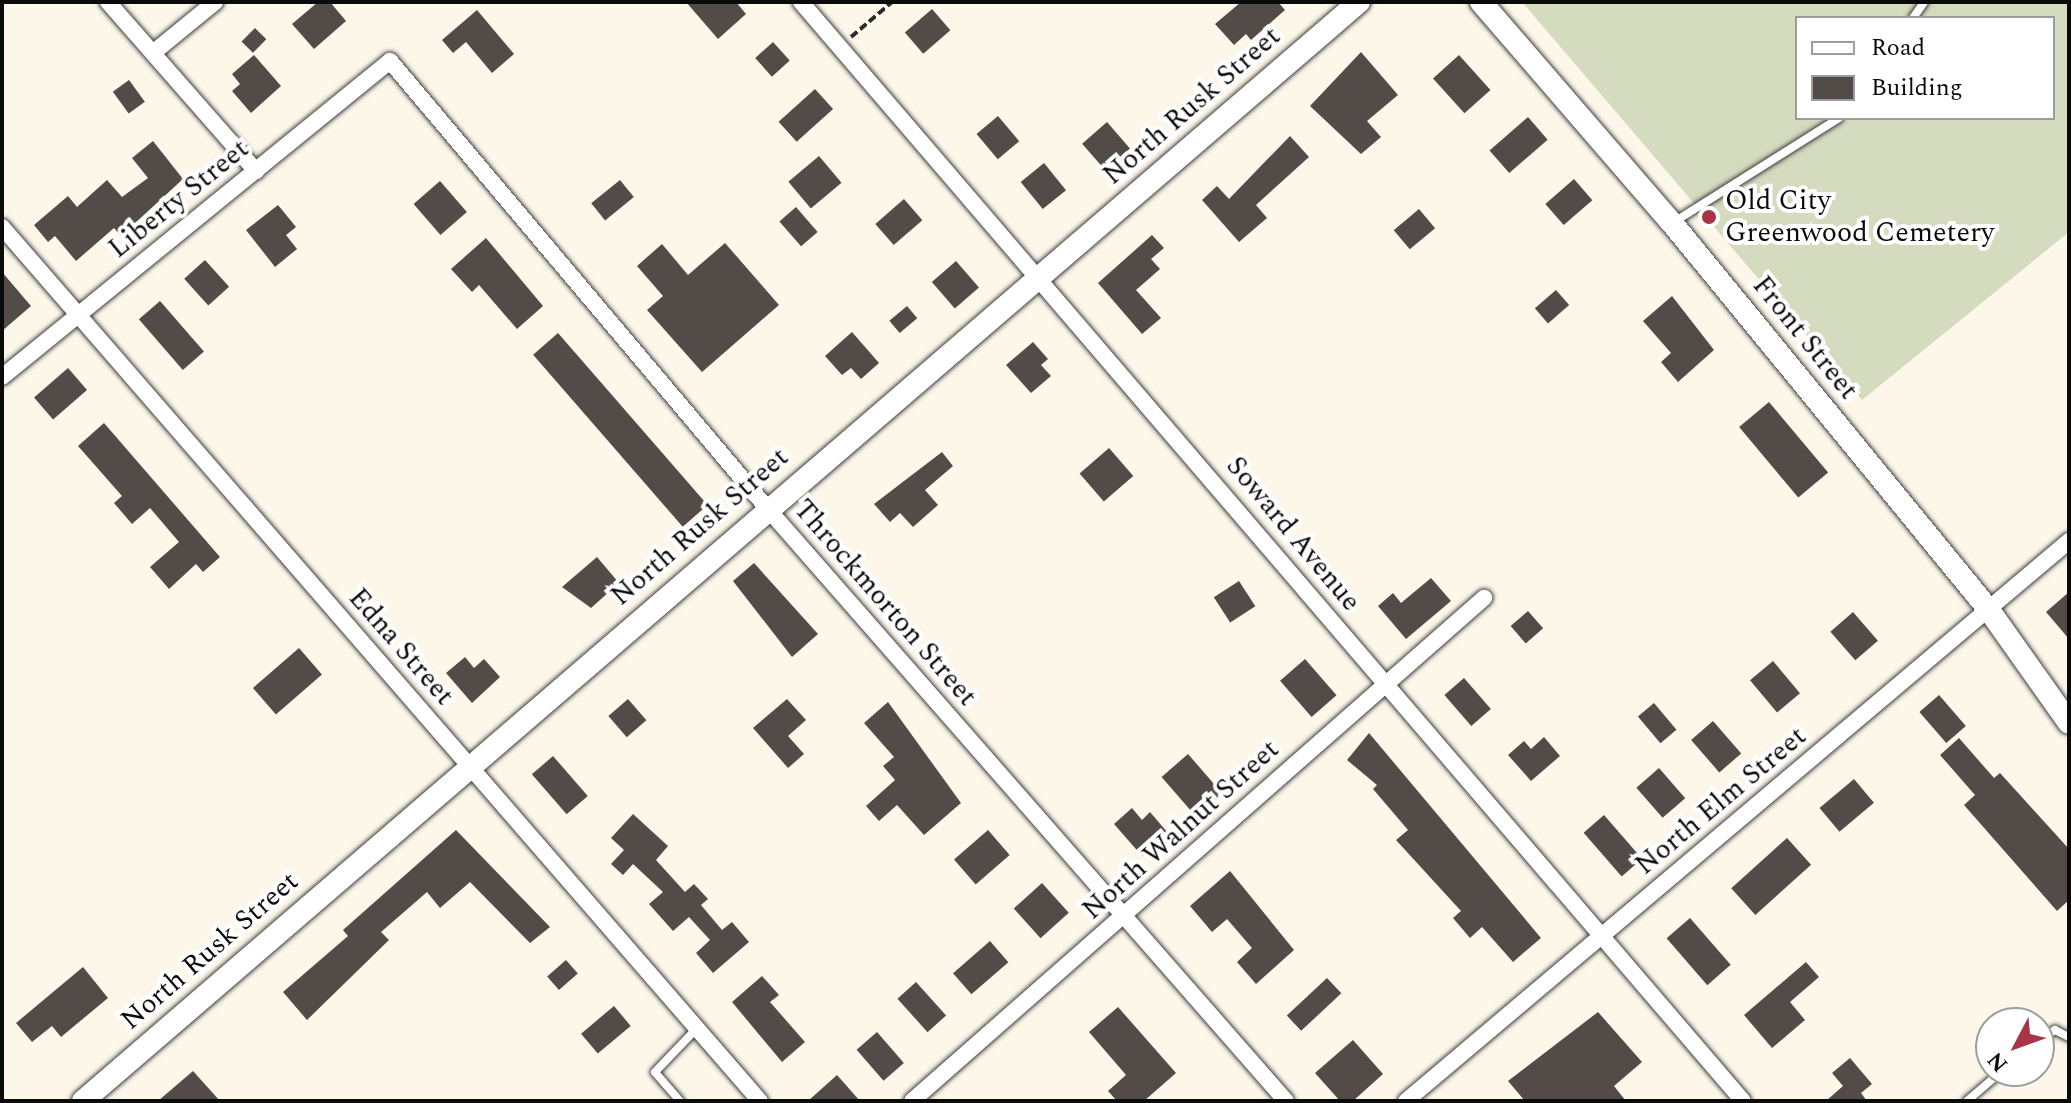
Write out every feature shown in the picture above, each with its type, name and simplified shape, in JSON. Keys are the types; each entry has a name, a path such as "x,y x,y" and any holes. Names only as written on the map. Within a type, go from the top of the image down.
{"street":[{"path":"108,2 256,171"},
{"path":"154,52 215,2"},
{"name":"Soward Avenue","path":"801,2 1040,277 1743,1101"},
{"name":"North Rusk Street","path":"83,1101 767,508 1359,2"},
{"name":"Front Street","path":"1481,2 1672,223 1989,610 2069,723"},
{"name":"Liberty Street","path":"2,377 390,61"},
{"name":"Throckmorton Street","path":"390,61 767,508 1286,1101"},
{"name":"Edna Street","path":"2,227 760,1101"},
{"name":"North Elm Street","path":"1406,1101 2069,541"},
{"name":"North Walnut Street","path":"912,1101 1484,598"}],"lane":[{"path":"1672,223 1836,120"},
{"path":"680,1101 655,1072 697,1028"},
{"path":"1967,1101 1983,1087"}],"path":[{"path":"840,46 892,2"}],"green space":[{"path":"1522,2 2069,2 2069,232 1862,400"}],"building":[{"path":"318,2 330,2 346,21 314,49 292,24"},
{"path":"686,2 736,2 746,14 718,39"},
{"path":"1241,2 1278,2 1285,10 1251,40 1246,34 1234,45 1215,24"},
{"path":"932,9 950,30 923,54 905,33"},
{"path":"477,10 514,54 492,73 466,42 453,53 442,40"},
{"path":"255,28 266,39 253,53 242,41"},
{"path":"773,42 790,61 772,77 755,58"},
{"path":"1361,52 1398,95 1367,121 1381,137 1361,154 1310,106"},
{"path":"254,55 281,86 251,113 232,91 240,84 232,74"},
{"path":"1459,55 1490,90 1464,113 1433,78"},
{"path":"129,80 145,102 129,114 113,92"},
{"path":"815,89 833,109 797,142 779,122"},
{"path":"998,116 1019,141 998,159 977,134"},
{"path":"1528,117 1548,140 1509,173 1490,150"},
{"path":"1107,122 1130,148 1105,170 1082,144"},
{"path":"1290,136 1309,157 1256,205 1267,218 1239,242 1202,200 1217,186 1229,199"},
{"path":"153,141 183,179 121,236 114,228 76,261 55,236 48,242 34,225 68,196 77,207 107,180 122,197 148,178 132,158"},
{"path":"819,156 841,183 811,209 788,182"},
{"path":"1044,163 1066,190 1043,209 1021,182"},
{"path":"1574,179 1592,200 1564,225 1545,204"},
{"path":"620,180 634,197 605,220 591,203"},
{"path":"440,181 467,212 440,235 414,204"},
{"path":"904,199 922,220 894,245 875,224"},
{"path":"278,205 296,227 286,235 297,249 275,267 246,230"},
{"path":"796,207 818,232 801,246 779,221"},
{"path":"1419,209 1435,228 1410,249 1394,230"},
{"path":"1152,235 1164,248 1151,259 1160,269 1136,290 1161,318 1142,334 1098,283"},
{"path":"486,238 543,306 517,329 479,285 472,292 451,269"},
{"path":"725,243 779,305 702,372 647,310 663,296 637,266 662,244 688,275"},
{"path":"205,260 229,287 208,305 184,279"},
{"path":"956,261 979,287 955,308 932,282"},
{"path":"2,272 31,306 2,331"},
{"path":"1556,290 1569,305 1548,323 1535,308"},
{"path":"1672,296 1714,350 1678,382 1661,362 1671,353 1643,321"},
{"path":"160,301 204,352 183,370 139,319"},
{"path":"907,306 917,318 900,333 889,321"},
{"path":"852,332 879,363 861,379 851,368 842,375 825,356"},
{"path":"558,333 708,505 683,527 533,355"},
{"path":"1033,342 1048,359 1041,365 1051,376 1031,393 1006,365"},
{"path":"68,368 87,390 53,419 34,398"},
{"path":"1769,402 1828,472 1798,498 1739,427"},
{"path":"104,423 220,557 203,572 196,564 169,589 150,567 179,542 150,508 132,524 114,503 122,496 78,446"},
{"path":"1109,448 1133,476 1104,502 1080,474"},
{"path":"942,452 953,466 925,490 938,505 913,527 900,513 890,522 874,504"},
{"path":"597,557 619,583 591,608 562,587"},
{"path":"754,563 818,634 792,657 733,581"},
{"path":"1431,578 1451,601 1406,639 1378,606 1393,593 1401,603"},
{"path":"1239,581 1255,606 1230,622 1214,597"},
{"path":"2069,592 2069,639 2046,612"},
{"path":"1528,611 1543,628 1526,643 1511,626"},
{"path":"1853,612 1878,641 1855,660 1830,632"},
{"path":"299,648 322,674 276,714 253,688"},
{"path":"465,657 474,668 484,659 500,677 472,703 446,673"},
{"path":"1305,659 1336,695 1312,717 1280,681"},
{"path":"1773,661 1800,693 1777,712 1750,680"},
{"path":"1464,678 1491,709 1471,726 1444,695"},
{"path":"1939,695 1966,726 1946,743 1919,712"},
{"path":"628,699 646,720 627,737 608,716"},
{"path":"787,699 806,720 788,736 804,754 788,768 753,728"},
{"path":"888,702 961,803 924,835 897,805 879,821 866,806 895,780 883,766 894,757 864,723"},
{"path":"1654,703 1676,730 1660,743 1638,716"},
{"path":"1713,721 1741,753 1719,772 1691,740"},
{"path":"1369,733 1541,938 1513,962 1482,927 1470,938 1453,918 1461,911 1396,840 1408,830 1373,789 1377,785 1347,760"},
{"path":"1544,737 1560,756 1531,781 1508,755 1524,741 1531,749"},
{"path":"1959,738 1994,778 2000,773 2069,849 2069,900 2057,911 1964,805 1975,795 1940,755"},
{"path":"1188,754 1222,793 1196,816 1162,777"},
{"path":"553,756 588,796 567,814 532,774"},
{"path":"1659,768 1685,798 1663,818 1636,788"},
{"path":"1854,779 1874,803 1839,832 1820,808"},
{"path":"1132,808 1142,820 1150,812 1168,833 1142,856 1114,824"},
{"path":"633,814 668,846 656,860 685,892 694,884 708,899 701,905 722,930 732,922 749,942 713,973 696,953 710,940 689,917 673,931 649,904 663,892 633,864 623,875 611,864 624,850 611,838"},
{"path":"1604,815 1642,859 1622,876 1584,833"},
{"path":"456,830 550,927 530,943 470,882 440,908 427,892 381,932 389,940 307,1020 283,992 348,936 343,930"},
{"path":"988,830 1010,855 976,884 954,860"},
{"path":"1787,838 1811,865 1755,915 1731,888"},
{"path":"1230,871 1294,950 1256,984 1237,962 1252,948 1227,919 1212,932 1190,906"},
{"path":"1042,883 1069,913 1041,938 1014,908"},
{"path":"1690,918 1731,965 1707,985 1667,938"},
{"path":"990,941 1008,962 971,994 953,973"},
{"path":"566,960 578,974 559,990 547,976"},
{"path":"1806,962 1819,977 1790,1002 1805,1020 1772,1048 1744,1015"},
{"path":"83,967 108,998 61,1037 52,1026 32,1042 16,1023"},
{"path":"762,976 779,995 770,1002 805,1042 782,1062 732,1002"},
{"path":"1327,978 1341,993 1301,1031 1287,1016"},
{"path":"916,982 946,1015 928,1032 897,999"},
{"path":"614,1006 631,1026 598,1054 581,1034"},
{"path":"1118,1007 1176,1073 1144,1101 1117,1101 1108,1091 1126,1075 1089,1032"},
{"path":"1598,1012 1642,1062 1614,1086 1626,1101 1525,1101 1508,1081"},
{"path":"877,1032 904,1063 884,1081 857,1050"},
{"path":"1353,1040 1383,1074 1353,1101 1340,1101 1315,1073"},
{"path":"1850,1058 1872,1084 1861,1093 1867,1101 1826,1101 1843,1086 1832,1073"},
{"path":"193,1071 220,1101 158,1101"},
{"path":"837,1075 860,1101 808,1101"}],"place":[{"name":"Old City Greenwood Cemetery","path":"1709,217"}]}
